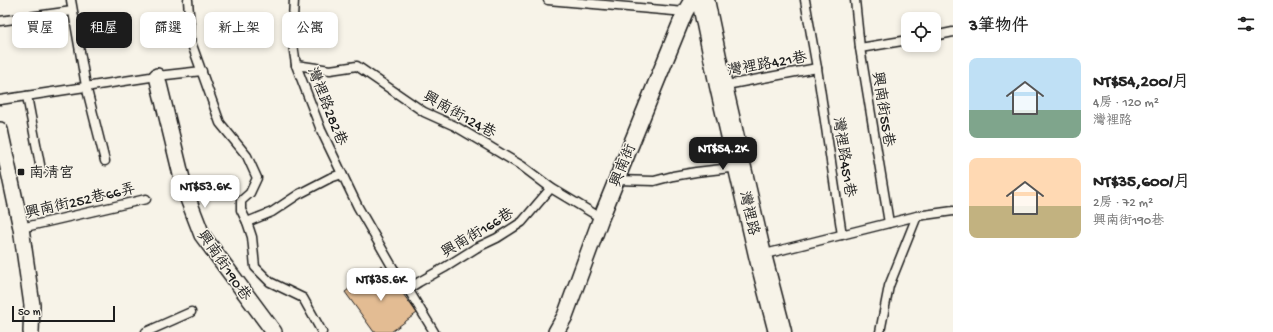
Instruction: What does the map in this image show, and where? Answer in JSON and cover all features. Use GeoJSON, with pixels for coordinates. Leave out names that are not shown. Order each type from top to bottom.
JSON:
{"type":"FeatureCollection","features":[{"type":"Feature","properties":{"kind":"street","name":"灣裡路"},"geometry":{"type":"LineString","coordinates":[[703,0],[760,255],[780,332]]}},
{"type":"Feature","properties":{"kind":"street","name":"興南街"},"geometry":{"type":"LineString","coordinates":[[556,332],[565,316],[616,180],[689,6]]}},
{"type":"Feature","properties":{"kind":"street","name":"興南街190巷"},"geometry":{"type":"LineString","coordinates":[[157,76],[185,191],[202,235],[274,332]]}},
{"type":"Feature","properties":{"kind":"street"},"geometry":{"type":"LineString","coordinates":[[0,130],[21,228],[32,305],[31,332]]}},
{"type":"Feature","properties":{"kind":"lane"},"geometry":{"type":"LineString","coordinates":[[71,0],[86,86],[105,161]]}},
{"type":"Feature","properties":{"kind":"lane"},"geometry":{"type":"LineString","coordinates":[[188,0],[191,42],[220,123],[247,156],[257,178],[250,193],[241,201],[241,210],[252,238],[256,267],[270,282],[303,298],[322,332]]}},
{"type":"Feature","properties":{"kind":"lane","name":"灣裡路282巷"},"geometry":{"type":"LineString","coordinates":[[294,0],[292,38],[296,65],[320,130],[342,174]]}},
{"type":"Feature","properties":{"kind":"lane"},"geometry":{"type":"LineString","coordinates":[[548,0],[689,6]]}},
{"type":"Feature","properties":{"kind":"lane","name":"灣裡路451巷"},"geometry":{"type":"LineString","coordinates":[[805,0],[817,68],[842,234]]}},
{"type":"Feature","properties":{"kind":"lane","name":"興南街55巷"},"geometry":{"type":"LineString","coordinates":[[855,0],[860,48],[889,223]]}},
{"type":"Feature","properties":{"kind":"lane"},"geometry":{"type":"LineString","coordinates":[[0,20],[72,11]]}},
{"type":"Feature","properties":{"kind":"lane"},"geometry":{"type":"LineString","coordinates":[[941,35],[953,32]]}},
{"type":"Feature","properties":{"kind":"lane"},"geometry":{"type":"LineString","coordinates":[[860,48],[901,41]]}},
{"type":"Feature","properties":{"kind":"lane","name":"興南街124巷"},"geometry":{"type":"LineString","coordinates":[[296,65],[330,70],[357,66],[424,112],[455,126],[522,166],[551,188],[601,218]]}},
{"type":"Feature","properties":{"kind":"lane","name":"灣裡路421巷"},"geometry":{"type":"LineString","coordinates":[[721,86],[817,68]]}},
{"type":"Feature","properties":{"kind":"lane"},"geometry":{"type":"LineString","coordinates":[[0,100],[86,86],[202,71]]}},
{"type":"Feature","properties":{"kind":"lane"},"geometry":{"type":"LineString","coordinates":[[27,96],[41,170]]}},
{"type":"Feature","properties":{"kind":"lane"},"geometry":{"type":"LineString","coordinates":[[616,180],[654,181],[673,176],[740,166]]}},
{"type":"Feature","properties":{"kind":"lane"},"geometry":{"type":"LineString","coordinates":[[247,222],[272,212],[299,194],[330,178],[342,174],[358,207],[393,268],[434,332]]}},
{"type":"Feature","properties":{"kind":"lane","name":"興南街166巷"},"geometry":{"type":"LineString","coordinates":[[408,290],[476,248],[497,238],[522,222],[551,188]]}},
{"type":"Feature","properties":{"kind":"lane","name":"興南街252巷66弄"},"geometry":{"type":"LineString","coordinates":[[21,228],[146,199]]}},
{"type":"Feature","properties":{"kind":"lane"},"geometry":{"type":"LineString","coordinates":[[760,255],[917,216],[953,211]]}},
{"type":"Feature","properties":{"kind":"lane"},"geometry":{"type":"LineString","coordinates":[[880,332],[889,286],[917,216]]}},
{"type":"Feature","properties":{"kind":"lane"},"geometry":{"type":"LineString","coordinates":[[146,332],[191,312]]}},
{"type":"Feature","properties":{"kind":"building"},"geometry":{"type":"Polygon","coordinates":[[[382,265],[417,313],[391,332],[374,332],[345,292],[382,265]]]}},
{"type":"Feature","properties":{"kind":"place","name":"南清宮"},"geometry":{"type":"Point","coordinates":[21,172]}}]}
